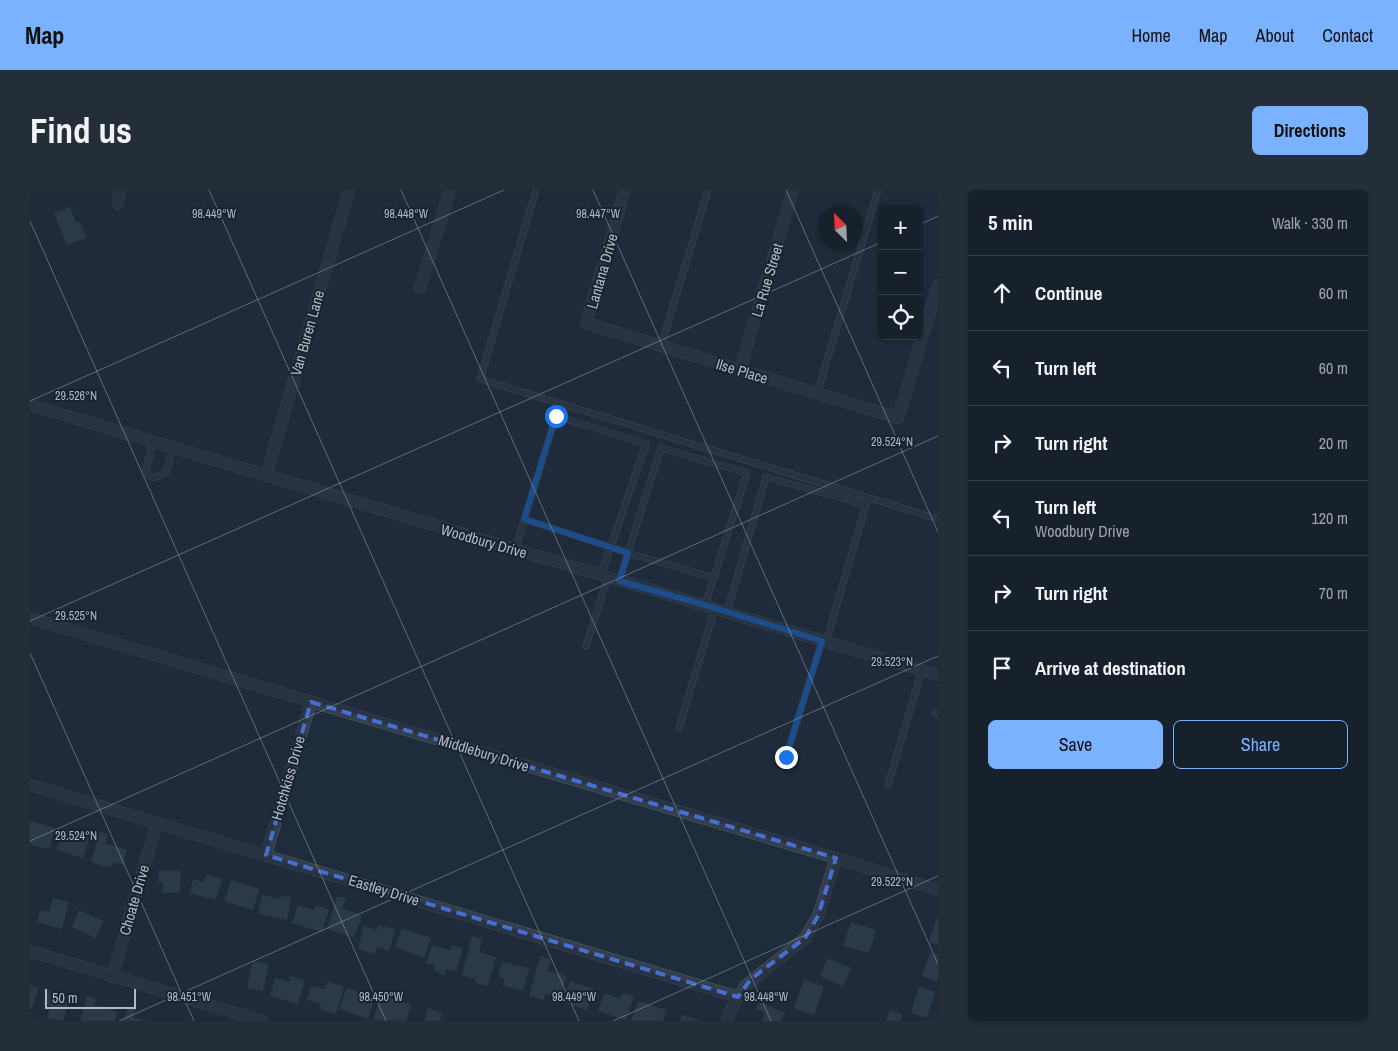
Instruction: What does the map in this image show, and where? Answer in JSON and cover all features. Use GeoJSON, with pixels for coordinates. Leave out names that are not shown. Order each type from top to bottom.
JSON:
{"type":"FeatureCollection","features":[{"type":"Feature","properties":{"kind":"street"},"geometry":{"type":"LineString","coordinates":[[118,204],[120,190]]}},
{"type":"Feature","properties":{"kind":"street","name":"Van Buren Lane"},"geometry":{"type":"LineString","coordinates":[[266,476],[349,190]]}},
{"type":"Feature","properties":{"kind":"street"},"geometry":{"type":"LineString","coordinates":[[420,288],[450,190]]}},
{"type":"Feature","properties":{"kind":"street","name":"Lantana Drive"},"geometry":{"type":"LineString","coordinates":[[586,323],[626,190]]}},
{"type":"Feature","properties":{"kind":"street","name":"La Rue Street"},"geometry":{"type":"LineString","coordinates":[[740,370],[794,190]]}},
{"type":"Feature","properties":{"kind":"street","name":"Ilse Place"},"geometry":{"type":"LineString","coordinates":[[586,323],[898,418],[938,284]]}},
{"type":"Feature","properties":{"kind":"street","name":"Woodbury Drive"},"geometry":{"type":"LineString","coordinates":[[30,405],[938,675]]}},
{"type":"Feature","properties":{"kind":"street","name":"Middlebury Drive"},"geometry":{"type":"LineString","coordinates":[[30,618],[938,890]]}},
{"type":"Feature","properties":{"kind":"street","name":"Hotchkiss Drive"},"geometry":{"type":"LineString","coordinates":[[266,855],[311,702]]}},
{"type":"Feature","properties":{"kind":"street","name":"Eastley Drive"},"geometry":{"type":"LineString","coordinates":[[30,785],[738,997]]}},
{"type":"Feature","properties":{"kind":"street","name":"Choate Drive"},"geometry":{"type":"LineString","coordinates":[[112,976],[157,822]]}},
{"type":"Feature","properties":{"kind":"street"},"geometry":{"type":"LineString","coordinates":[[727,1021],[731,1009],[751,979],[780,959],[805,938],[818,916],[836,858]]}},
{"type":"Feature","properties":{"kind":"street"},"geometry":{"type":"LineString","coordinates":[[30,951],[262,1021]]}},
{"type":"Feature","properties":{"kind":"lane"},"geometry":{"type":"LineString","coordinates":[[536,190],[480,380],[938,519]]}},
{"type":"Feature","properties":{"kind":"lane"},"geometry":{"type":"LineString","coordinates":[[661,346],[708,190]]}},
{"type":"Feature","properties":{"kind":"lane"},"geometry":{"type":"LineString","coordinates":[[818,394],[878,190]]}},
{"type":"Feature","properties":{"kind":"lane"},"geometry":{"type":"LineString","coordinates":[[515,550],[556,416],[646,444],[611,548],[609,578],[586,646]]}},
{"type":"Feature","properties":{"kind":"lane"},"geometry":{"type":"LineString","coordinates":[[153,442],[146,470],[147,474],[152,477],[158,478],[166,472],[173,448]]}},
{"type":"Feature","properties":{"kind":"lane"},"geometry":{"type":"LineString","coordinates":[[609,578],[628,553],[661,448],[748,473],[715,578],[716,608]]}},
{"type":"Feature","properties":{"kind":"lane"},"geometry":{"type":"LineString","coordinates":[[679,728],[716,608],[766,478],[866,505],[786,757]]}},
{"type":"Feature","properties":{"kind":"lane"},"geometry":{"type":"LineString","coordinates":[[524,519],[611,548],[715,578]]}},
{"type":"Feature","properties":{"kind":"lane"},"geometry":{"type":"LineString","coordinates":[[888,785],[922,670]]}},
{"type":"Feature","properties":{"kind":"highlighted area"},"geometry":{"type":"Polygon","coordinates":[[[311,702],[836,858],[818,916],[805,938],[751,979],[738,997],[266,855],[311,702]]]}},
{"type":"Feature","properties":{"kind":"building"},"geometry":{"type":"Polygon","coordinates":[[[70,207],[76,223],[80,221],[87,238],[67,245],[54,213],[70,207]]]}},
{"type":"Feature","properties":{"kind":"building"},"geometry":{"type":"Polygon","coordinates":[[[30,821],[55,828],[49,849],[30,844],[30,821]]]}},
{"type":"Feature","properties":{"kind":"building"},"geometry":{"type":"Polygon","coordinates":[[[63,829],[89,837],[83,858],[57,850],[63,829]]]}},
{"type":"Feature","properties":{"kind":"building"},"geometry":{"type":"Polygon","coordinates":[[[100,832],[108,834],[105,843],[127,850],[123,865],[113,862],[111,868],[91,862],[100,832]]]}},
{"type":"Feature","properties":{"kind":"building"},"geometry":{"type":"Polygon","coordinates":[[[159,870],[181,871],[180,893],[162,893],[163,882],[158,882],[159,870]]]}},
{"type":"Feature","properties":{"kind":"building"},"geometry":{"type":"Polygon","coordinates":[[[206,875],[222,879],[216,900],[190,893],[193,879],[204,882],[206,875]]]}},
{"type":"Feature","properties":{"kind":"building"},"geometry":{"type":"Polygon","coordinates":[[[231,880],[259,889],[253,910],[224,901],[231,880]]]}},
{"type":"Feature","properties":{"kind":"building"},"geometry":{"type":"Polygon","coordinates":[[[262,895],[281,899],[281,896],[291,897],[287,920],[258,914],[262,895]]]}},
{"type":"Feature","properties":{"kind":"building"},"geometry":{"type":"Polygon","coordinates":[[[337,896],[346,899],[342,909],[362,915],[354,938],[327,929],[337,896]]]}},
{"type":"Feature","properties":{"kind":"building"},"geometry":{"type":"Polygon","coordinates":[[[53,898],[69,902],[62,929],[37,922],[40,910],[49,912],[53,898]]]}},
{"type":"Feature","properties":{"kind":"building"},"geometry":{"type":"Polygon","coordinates":[[[298,905],[314,910],[315,905],[329,909],[322,932],[292,923],[298,905]]]}},
{"type":"Feature","properties":{"kind":"building"},"geometry":{"type":"Polygon","coordinates":[[[79,910],[103,921],[96,938],[72,927],[79,910]]]}},
{"type":"Feature","properties":{"kind":"building"},"geometry":{"type":"Polygon","coordinates":[[[938,914],[938,945],[929,942],[938,914]]]}},
{"type":"Feature","properties":{"kind":"building"},"geometry":{"type":"Polygon","coordinates":[[[851,922],[876,930],[869,953],[843,946],[851,922]]]}},
{"type":"Feature","properties":{"kind":"building"},"geometry":{"type":"Polygon","coordinates":[[[378,925],[395,929],[389,951],[377,947],[375,954],[358,949],[364,926],[377,930],[378,925]]]}},
{"type":"Feature","properties":{"kind":"building"},"geometry":{"type":"Polygon","coordinates":[[[402,928],[431,938],[424,958],[395,947],[402,928]]]}},
{"type":"Feature","properties":{"kind":"building"},"geometry":{"type":"Polygon","coordinates":[[[472,936],[482,939],[479,952],[496,957],[488,986],[475,983],[476,979],[462,975],[472,936]]]}},
{"type":"Feature","properties":{"kind":"building"},"geometry":{"type":"Polygon","coordinates":[[[432,945],[450,950],[451,945],[463,948],[456,971],[446,969],[445,975],[434,971],[435,965],[426,963],[432,945]]]}},
{"type":"Feature","properties":{"kind":"building"},"geometry":{"type":"Polygon","coordinates":[[[930,953],[938,955],[938,982],[922,976],[930,953]]]}},
{"type":"Feature","properties":{"kind":"building"},"geometry":{"type":"Polygon","coordinates":[[[540,956],[551,959],[548,971],[566,976],[560,998],[545,994],[544,1000],[529,996],[540,956]]]}},
{"type":"Feature","properties":{"kind":"building"},"geometry":{"type":"Polygon","coordinates":[[[828,958],[851,968],[843,986],[820,976],[828,958]]]}},
{"type":"Feature","properties":{"kind":"building"},"geometry":{"type":"Polygon","coordinates":[[[253,961],[269,964],[263,991],[247,988],[253,961]]]}},
{"type":"Feature","properties":{"kind":"building"},"geometry":{"type":"Polygon","coordinates":[[[502,962],[529,968],[523,991],[503,986],[505,978],[498,977],[502,962]]]}},
{"type":"Feature","properties":{"kind":"building"},"geometry":{"type":"Polygon","coordinates":[[[290,976],[305,980],[298,1004],[270,996],[275,978],[289,982],[290,976]]]}},
{"type":"Feature","properties":{"kind":"building"},"geometry":{"type":"Polygon","coordinates":[[[804,980],[824,987],[814,1015],[794,1008],[804,980]]]}},
{"type":"Feature","properties":{"kind":"building"},"geometry":{"type":"Polygon","coordinates":[[[570,981],[594,989],[587,1010],[563,1002],[570,981]]]}},
{"type":"Feature","properties":{"kind":"building"},"geometry":{"type":"Polygon","coordinates":[[[327,982],[344,986],[336,1014],[320,1010],[321,1004],[307,1000],[311,986],[325,989],[327,982]]]}},
{"type":"Feature","properties":{"kind":"building"},"geometry":{"type":"Polygon","coordinates":[[[30,985],[38,988],[32,1009],[30,1009],[30,985]]]}},
{"type":"Feature","properties":{"kind":"building"},"geometry":{"type":"Polygon","coordinates":[[[919,986],[935,992],[927,1018],[911,1013],[919,986]]]}},
{"type":"Feature","properties":{"kind":"building"},"geometry":{"type":"Polygon","coordinates":[[[347,988],[375,998],[368,1019],[339,1009],[347,988]]]}},
{"type":"Feature","properties":{"kind":"building"},"geometry":{"type":"Polygon","coordinates":[[[47,990],[70,997],[63,1021],[47,1018],[50,1006],[43,1004],[47,990]]]}},
{"type":"Feature","properties":{"kind":"building"},"geometry":{"type":"Polygon","coordinates":[[[604,993],[620,998],[622,993],[634,996],[626,1020],[598,1011],[604,993]]]}},
{"type":"Feature","properties":{"kind":"building"},"geometry":{"type":"Polygon","coordinates":[[[381,995],[411,1005],[406,1021],[373,1020],[381,995]]]}},
{"type":"Feature","properties":{"kind":"building"},"geometry":{"type":"Polygon","coordinates":[[[87,996],[96,998],[94,1005],[117,1012],[115,1021],[80,1021],[87,996]]]}},
{"type":"Feature","properties":{"kind":"building"},"geometry":{"type":"Polygon","coordinates":[[[638,1001],[666,1010],[663,1021],[631,1021],[638,1001]]]}},
{"type":"Feature","properties":{"kind":"building"},"geometry":{"type":"Polygon","coordinates":[[[760,1002],[785,1013],[781,1021],[762,1021],[765,1013],[756,1009],[760,1002]]]}},
{"type":"Feature","properties":{"kind":"building"},"geometry":{"type":"Polygon","coordinates":[[[128,1007],[136,1009],[133,1017],[146,1021],[124,1021],[128,1007]]]}},
{"type":"Feature","properties":{"kind":"building"},"geometry":{"type":"Polygon","coordinates":[[[428,1008],[442,1013],[440,1021],[424,1021],[428,1008]]]}},
{"type":"Feature","properties":{"kind":"building"},"geometry":{"type":"Polygon","coordinates":[[[890,1010],[902,1014],[900,1021],[886,1021],[890,1010]]]}},
{"type":"Feature","properties":{"kind":"building"},"geometry":{"type":"Polygon","coordinates":[[[682,1015],[701,1021],[680,1021],[682,1015]]]}},
{"type":"Feature","properties":{"kind":"route"},"geometry":{"type":"LineString","coordinates":[[556,416],[524,519],[628,553],[619,581],[822,641],[786,757]]}}]}
